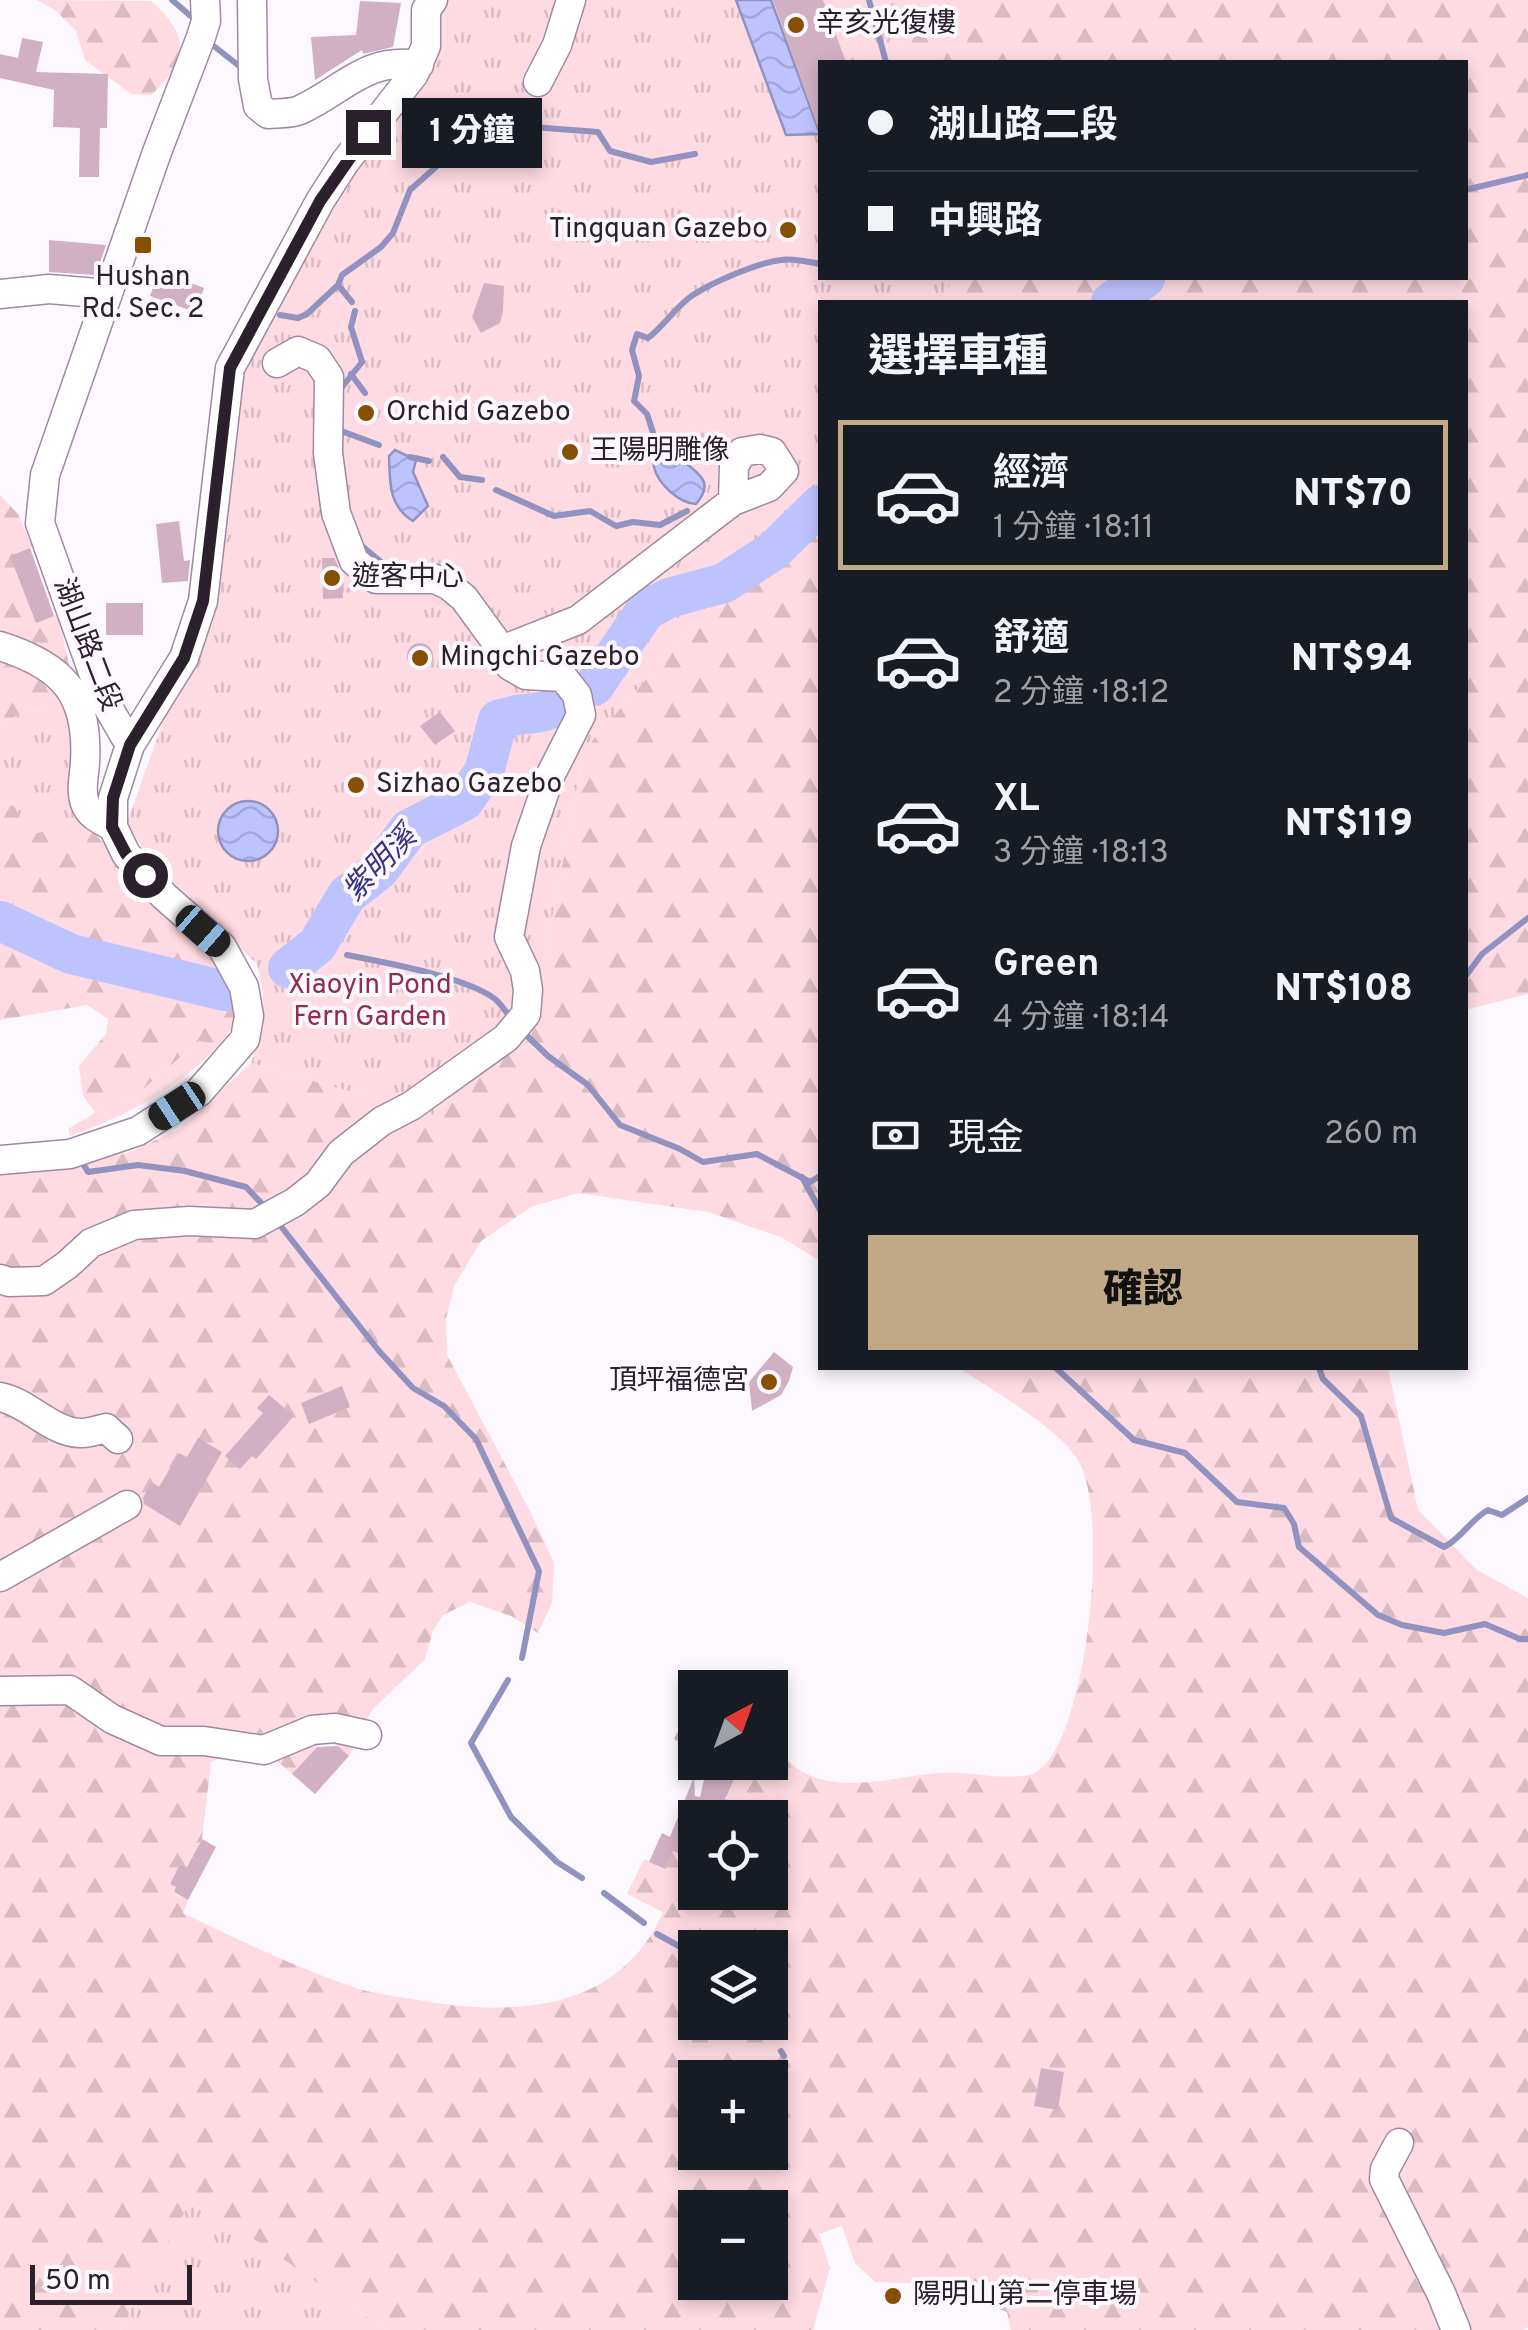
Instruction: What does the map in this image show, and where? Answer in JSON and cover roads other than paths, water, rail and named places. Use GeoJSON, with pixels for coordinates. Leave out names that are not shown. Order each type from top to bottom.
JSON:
{"type":"FeatureCollection","features":[{"type":"Feature","properties":{"kind":"street","name":"湖山路二段"},"geometry":{"type":"LineString","coordinates":[[112,827],[113,798],[130,745],[101,695],[40,523],[44,475],[201,37],[206,20],[205,0]]}},
{"type":"Feature","properties":{"kind":"street"},"geometry":{"type":"LineString","coordinates":[[252,0],[253,79],[258,106],[268,114],[297,112],[364,70],[397,62],[419,65]]}},
{"type":"Feature","properties":{"kind":"street"},"geometry":{"type":"LineString","coordinates":[[130,745],[184,658],[203,601],[230,368],[320,201],[419,65],[426,46],[426,10],[434,0]]}},
{"type":"Feature","properties":{"kind":"street"},"geometry":{"type":"LineString","coordinates":[[538,82],[557,45],[570,0]]}},
{"type":"Feature","properties":{"kind":"street"},"geometry":{"type":"LineString","coordinates":[[0,294],[49,289],[108,294]]}},
{"type":"Feature","properties":{"kind":"street"},"geometry":{"type":"LineString","coordinates":[[0,1279],[44,1280],[67,1266],[91,1243],[134,1225],[255,1224],[284,1210],[318,1184],[341,1153],[382,1120],[411,1106],[506,1038],[526,1014],[525,971],[509,937],[526,846],[538,806],[580,715],[576,695],[563,677],[526,675],[510,666],[464,598],[448,585],[435,579],[376,579],[354,561],[336,513],[328,453],[330,377],[318,359],[298,351],[277,363]]}},
{"type":"Feature","properties":{"kind":"street"},"geometry":{"type":"LineString","coordinates":[[502,650],[578,620],[733,501]]}},
{"type":"Feature","properties":{"kind":"street"},"geometry":{"type":"LineString","coordinates":[[0,646],[34,656],[66,680],[87,730],[83,796],[89,812],[112,827],[126,854],[164,896],[222,947],[248,1002],[245,1039],[199,1092],[138,1131],[70,1154],[0,1160]]}},
{"type":"Feature","properties":{"kind":"street"},"geometry":{"type":"LineString","coordinates":[[0,1397],[21,1402],[78,1434],[106,1428],[118,1439]]}},
{"type":"Feature","properties":{"kind":"street"},"geometry":{"type":"LineString","coordinates":[[0,1577],[127,1505]]}},
{"type":"Feature","properties":{"kind":"street"},"geometry":{"type":"LineString","coordinates":[[0,1690],[70,1690],[112,1719],[161,1741],[204,1741],[264,1750],[312,1730],[335,1728],[367,1735]]}},
{"type":"Feature","properties":{"kind":"street"},"geometry":{"type":"LineString","coordinates":[[1400,2143],[1385,2169],[1384,2179],[1442,2293],[1456,2330]]}},
{"type":"Feature","properties":{"kind":"water"},"geometry":{"type":"Polygon","coordinates":[[[736,0],[771,0],[818,129],[818,134],[786,135],[736,0]]]}},
{"type":"Feature","properties":{"kind":"water"},"geometry":{"type":"Polygon","coordinates":[[[659,437],[702,479],[704,490],[696,504],[676,496],[656,473],[654,441],[659,437]]]}},
{"type":"Feature","properties":{"kind":"water"},"geometry":{"type":"Polygon","coordinates":[[[395,450],[416,460],[413,472],[428,506],[413,521],[399,508],[392,492],[389,456],[395,450]]]}},
{"type":"Feature","properties":{"kind":"water"},"geometry":{"type":"Polygon","coordinates":[[[248,801],[269,810],[278,831],[269,852],[248,861],[227,852],[218,831],[227,810],[248,801]]]}},
{"type":"Feature","properties":{"kind":"waterway"},"geometry":{"type":"LineString","coordinates":[[172,0],[193,18]]}},
{"type":"Feature","properties":{"kind":"waterway"},"geometry":{"type":"LineString","coordinates":[[869,0],[885,60]]}},
{"type":"Feature","properties":{"kind":"waterway"},"geometry":{"type":"LineString","coordinates":[[215,47],[243,69]]}},
{"type":"Feature","properties":{"kind":"waterway"},"geometry":{"type":"LineString","coordinates":[[280,315],[298,318],[307,314],[338,285],[342,275],[381,247],[393,233],[410,190],[446,158],[470,147],[495,152],[517,150],[532,127],[598,132],[610,151],[651,162],[695,154]]}},
{"type":"Feature","properties":{"kind":"waterway","name":"紫明溪"},"geometry":{"type":"LineString","coordinates":[[1468,189],[1528,175]]}},
{"type":"Feature","properties":{"kind":"waterway"},"geometry":{"type":"LineString","coordinates":[[657,445],[647,414],[634,401],[639,376],[632,350],[637,334],[648,338],[693,295],[748,269],[786,260],[818,264]]}},
{"type":"Feature","properties":{"kind":"waterway","name":"紫明溪"},"geometry":{"type":"LineString","coordinates":[[1114,300],[1142,280]]}},
{"type":"Feature","properties":{"kind":"waterway"},"geometry":{"type":"LineString","coordinates":[[338,285],[352,302]]}},
{"type":"Feature","properties":{"kind":"waterway"},"geometry":{"type":"LineString","coordinates":[[339,391],[362,362],[351,327],[355,311]]}},
{"type":"Feature","properties":{"kind":"waterway"},"geometry":{"type":"LineString","coordinates":[[351,374],[365,393]]}},
{"type":"Feature","properties":{"kind":"waterway"},"geometry":{"type":"LineString","coordinates":[[338,433],[379,445]]}},
{"type":"Feature","properties":{"kind":"waterway"},"geometry":{"type":"LineString","coordinates":[[410,457],[429,461]]}},
{"type":"Feature","properties":{"kind":"waterway"},"geometry":{"type":"LineString","coordinates":[[443,457],[460,477],[482,480]]}},
{"type":"Feature","properties":{"kind":"waterway"},"geometry":{"type":"LineString","coordinates":[[496,490],[554,516],[590,511],[616,526],[633,522],[660,525],[687,511]]}},
{"type":"Feature","properties":{"kind":"waterway","name":"紫明溪"},"geometry":{"type":"LineString","coordinates":[[594,686],[646,610],[669,598],[724,583],[773,551],[818,507]]}},
{"type":"Feature","properties":{"kind":"waterway"},"geometry":{"type":"LineString","coordinates":[[362,546],[386,566]]}},
{"type":"Feature","properties":{"kind":"waterway","name":"紫明溪"},"geometry":{"type":"LineString","coordinates":[[288,968],[317,945],[347,895],[379,870],[409,829],[464,801],[484,772],[498,720],[560,705]]}},
{"type":"Feature","properties":{"kind":"waterway"},"geometry":{"type":"LineString","coordinates":[[1468,973],[1482,954],[1528,918]]}},
{"type":"Feature","properties":{"kind":"waterway","name":"紫明溪"},"geometry":{"type":"LineString","coordinates":[[0,921],[71,954],[225,991]]}},
{"type":"Feature","properties":{"kind":"waterway","name":"紫明溪"},"geometry":{"type":"LineString","coordinates":[[317,945],[323,947]]}},
{"type":"Feature","properties":{"kind":"waterway"},"geometry":{"type":"LineString","coordinates":[[347,955],[465,984],[495,999],[511,1018]]}},
{"type":"Feature","properties":{"kind":"waterway"},"geometry":{"type":"LineString","coordinates":[[522,1031],[588,1085],[620,1125],[703,1162],[757,1154],[810,1182],[818,1177]]}},
{"type":"Feature","properties":{"kind":"waterway"},"geometry":{"type":"LineString","coordinates":[[82,1162],[88,1172],[138,1165],[185,1171],[246,1187],[265,1207]]}},
{"type":"Feature","properties":{"kind":"waterway"},"geometry":{"type":"LineString","coordinates":[[802,1177],[818,1206]]}},
{"type":"Feature","properties":{"kind":"waterway"},"geometry":{"type":"LineString","coordinates":[[276,1220],[379,1351],[413,1388],[444,1406],[476,1439],[539,1571],[522,1658]]}},
{"type":"Feature","properties":{"kind":"waterway"},"geometry":{"type":"LineString","coordinates":[[1058,1370],[1134,1440],[1185,1453],[1237,1502],[1284,1508],[1294,1524],[1299,1547],[1378,1615],[1402,1625],[1444,1633],[1485,1624],[1528,1639]]}},
{"type":"Feature","properties":{"kind":"waterway"},"geometry":{"type":"LineString","coordinates":[[1320,1370],[1323,1379],[1361,1416],[1391,1518],[1444,1547],[1488,1510],[1502,1515],[1528,1498]]}},
{"type":"Feature","properties":{"kind":"waterway"},"geometry":{"type":"LineString","coordinates":[[508,1680],[471,1743],[511,1817],[557,1862],[582,1878]]}},
{"type":"Feature","properties":{"kind":"waterway"},"geometry":{"type":"LineString","coordinates":[[604,1893],[644,1923]]}},
{"type":"Feature","properties":{"kind":"waterway"},"geometry":{"type":"LineString","coordinates":[[657,1934],[678,1946]]}},
{"type":"Feature","properties":{"kind":"waterway"},"geometry":{"type":"LineString","coordinates":[[781,2051],[784,2056]]}},
{"type":"Feature","properties":{"kind":"place","name":"辛亥光復樓"},"geometry":{"type":"Point","coordinates":[796,25]}},
{"type":"Feature","properties":{"kind":"place","name":"Tingquan Gazebo"},"geometry":{"type":"Point","coordinates":[788,230]}},
{"type":"Feature","properties":{"kind":"place","name":"Hushan Rd. Sec. 2"},"geometry":{"type":"Point","coordinates":[143,245]}},
{"type":"Feature","properties":{"kind":"place","name":"Orchid Gazebo"},"geometry":{"type":"Point","coordinates":[366,413]}},
{"type":"Feature","properties":{"kind":"place","name":"王陽明雕像"},"geometry":{"type":"Point","coordinates":[570,452]}},
{"type":"Feature","properties":{"kind":"place","name":"遊客中心"},"geometry":{"type":"Point","coordinates":[332,578]}},
{"type":"Feature","properties":{"kind":"place","name":"Mingchi Gazebo"},"geometry":{"type":"Point","coordinates":[420,658]}},
{"type":"Feature","properties":{"kind":"place","name":"Sizhao Gazebo"},"geometry":{"type":"Point","coordinates":[356,785]}},
{"type":"Feature","properties":{"kind":"place","name":"頂坪福德宮"},"geometry":{"type":"Point","coordinates":[769,1382]}},
{"type":"Feature","properties":{"kind":"place","name":"陽明山第二停車場"},"geometry":{"type":"Point","coordinates":[893,2296]}},
{"type":"Feature","properties":{"kind":"park label","name":"Xiaoyin Pond Fern Garden"},"geometry":{"type":"Point","coordinates":[370,1002]}}]}
